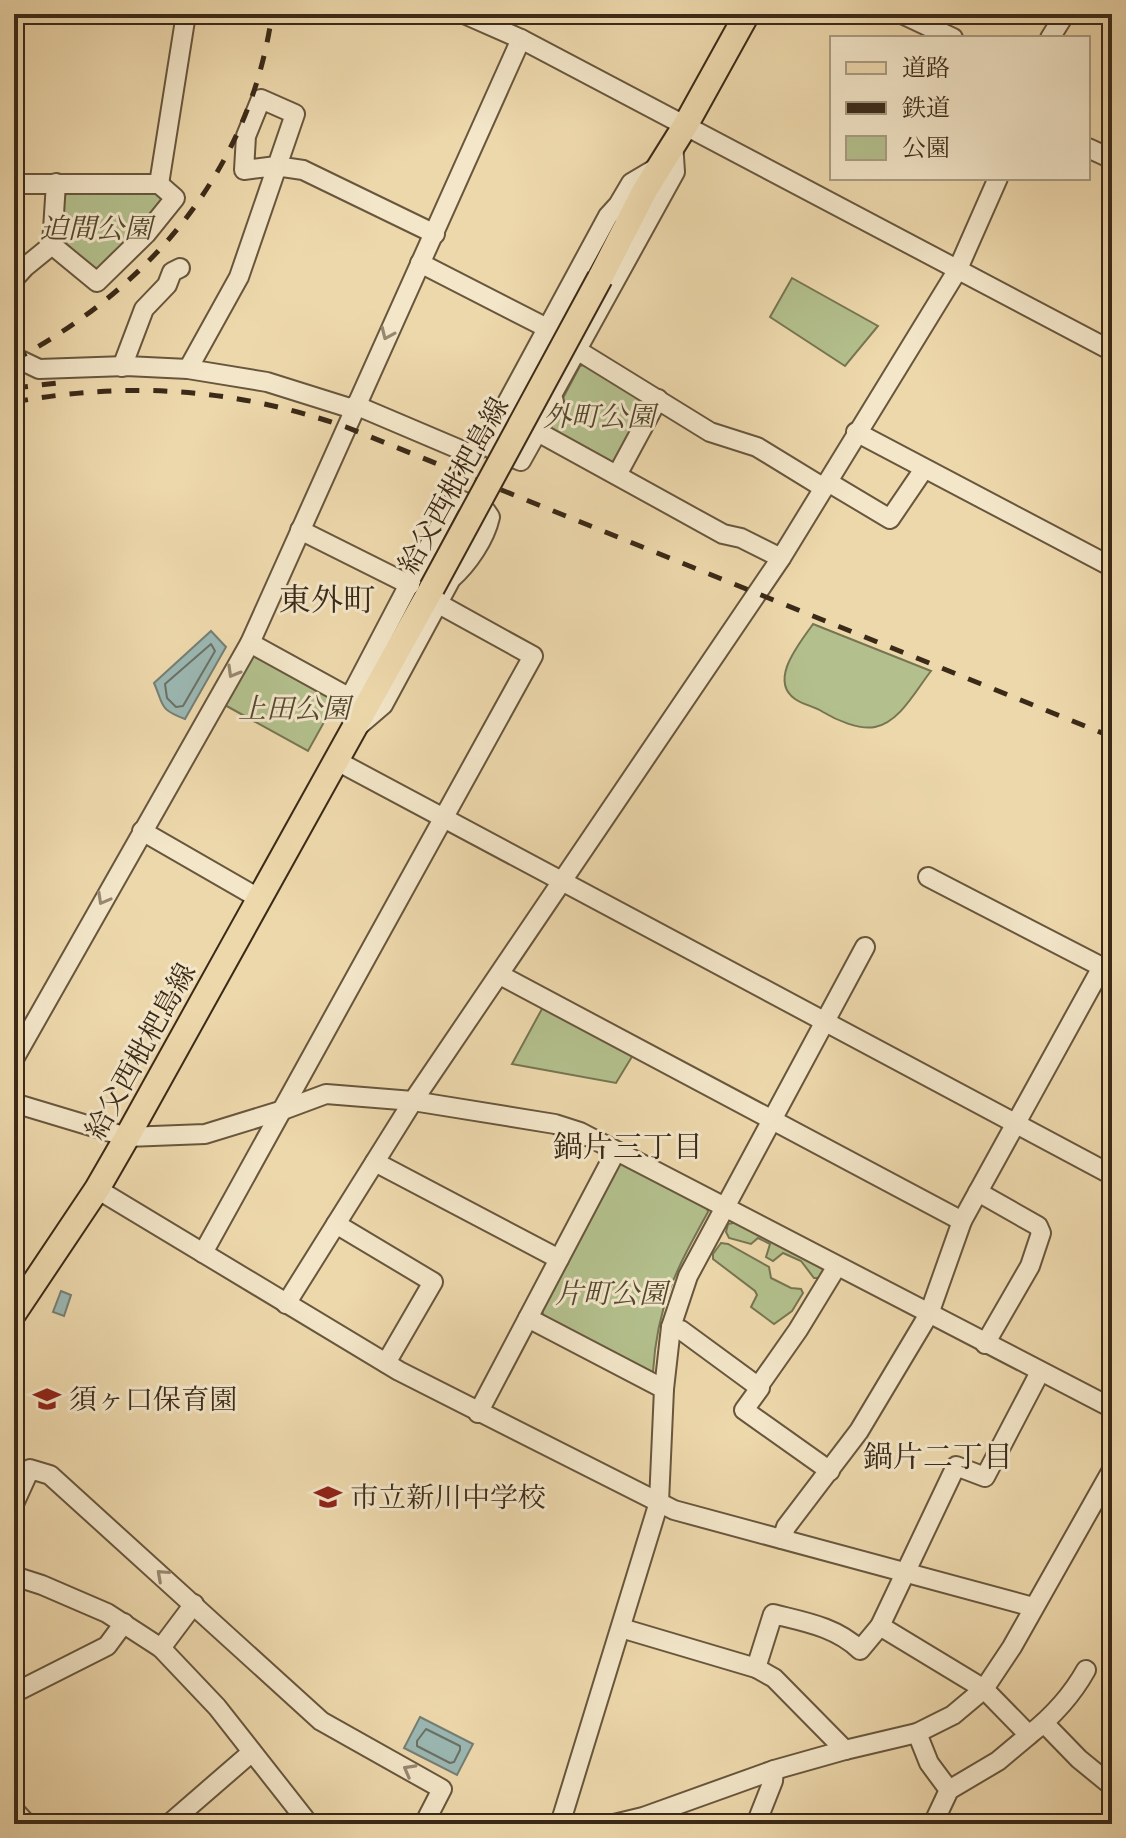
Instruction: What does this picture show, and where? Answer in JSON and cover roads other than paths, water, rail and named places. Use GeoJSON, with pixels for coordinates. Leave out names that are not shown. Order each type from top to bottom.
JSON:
{"type":"FeatureCollection","features":[{"type":"Feature","properties":{"kind":"main road","name":"給父西枇杷島線"},"geometry":{"type":"LineString","coordinates":[[14,1313],[97,1189],[127,1137],[355,729],[658,167],[747,14]]}},
{"type":"Feature","properties":{"kind":"street"},"geometry":{"type":"LineString","coordinates":[[159,184],[186,14]]}},
{"type":"Feature","properties":{"kind":"street"},"geometry":{"type":"LineString","coordinates":[[464,14],[521,39],[679,134],[1112,351]]}},
{"type":"Feature","properties":{"kind":"street"},"geometry":{"type":"LineString","coordinates":[[902,14],[949,36]]}},
{"type":"Feature","properties":{"kind":"street"},"geometry":{"type":"LineString","coordinates":[[1051,36],[1065,14]]}},
{"type":"Feature","properties":{"kind":"street"},"geometry":{"type":"LineString","coordinates":[[14,1059],[250,643],[521,39]]}},
{"type":"Feature","properties":{"kind":"street"},"geometry":{"type":"LineString","coordinates":[[483,447],[521,461],[554,402],[552,395],[675,172],[679,134]]}},
{"type":"Feature","properties":{"kind":"street"},"geometry":{"type":"LineString","coordinates":[[1090,149],[1112,159]]}},
{"type":"Feature","properties":{"kind":"street"},"geometry":{"type":"LineString","coordinates":[[188,369],[239,277],[276,166],[303,170],[435,234]]}},
{"type":"Feature","properties":{"kind":"street"},"geometry":{"type":"LineString","coordinates":[[14,357],[39,369],[188,369],[267,382],[354,407],[468,453],[483,447],[608,216],[631,183],[658,167]]}},
{"type":"Feature","properties":{"kind":"street"},"geometry":{"type":"LineString","coordinates":[[286,1304],[413,1101],[781,558],[957,271],[997,180]]}},
{"type":"Feature","properties":{"kind":"street"},"geometry":{"type":"LineString","coordinates":[[14,279],[52,245],[56,183]]}},
{"type":"Feature","properties":{"kind":"street"},"geometry":{"type":"LineString","coordinates":[[14,184],[159,184],[175,198],[146,234],[97,282],[52,245]]}},
{"type":"Feature","properties":{"kind":"street"},"geometry":{"type":"LineString","coordinates":[[420,263],[547,328],[577,350],[710,432],[757,447],[890,519],[924,469]]}},
{"type":"Feature","properties":{"kind":"street"},"geometry":{"type":"LineString","coordinates":[[122,367],[144,309],[167,285],[172,272],[180,268]]}},
{"type":"Feature","properties":{"kind":"street"},"geometry":{"type":"LineString","coordinates":[[617,475],[658,399]]}},
{"type":"Feature","properties":{"kind":"street"},"geometry":{"type":"LineString","coordinates":[[538,432],[723,534],[741,538],[781,558]]}},
{"type":"Feature","properties":{"kind":"street"},"geometry":{"type":"LineString","coordinates":[[856,432],[1112,567]]}},
{"type":"Feature","properties":{"kind":"street"},"geometry":{"type":"LineString","coordinates":[[355,729],[350,698],[427,592],[451,504],[458,499],[465,500],[486,511],[490,517],[488,526],[463,568],[451,579],[427,592]]}},
{"type":"Feature","properties":{"kind":"street"},"geometry":{"type":"LineString","coordinates":[[203,1253],[533,656],[427,592],[300,530]]}},
{"type":"Feature","properties":{"kind":"street"},"geometry":{"type":"LineString","coordinates":[[250,643],[350,698]]}},
{"type":"Feature","properties":{"kind":"street"},"geometry":{"type":"LineString","coordinates":[[337,761],[1112,1175]]}},
{"type":"Feature","properties":{"kind":"street"},"geometry":{"type":"LineString","coordinates":[[142,831],[260,899]]}},
{"type":"Feature","properties":{"kind":"street"},"geometry":{"type":"LineString","coordinates":[[782,1539],[786,1527],[859,1431],[929,1314],[962,1221],[1102,967],[928,877]]}},
{"type":"Feature","properties":{"kind":"street"},"geometry":{"type":"LineString","coordinates":[[560,1824],[659,1502],[664,1389],[671,1327],[688,1276],[865,947]]}},
{"type":"Feature","properties":{"kind":"street"},"geometry":{"type":"LineString","coordinates":[[500,975],[962,1221]]}},
{"type":"Feature","properties":{"kind":"street"},"geometry":{"type":"LineString","coordinates":[[14,1103],[127,1137],[205,1134],[326,1094],[413,1101],[555,1124],[580,1132],[1112,1408]]}},
{"type":"Feature","properties":{"kind":"street"},"geometry":{"type":"LineString","coordinates":[[478,1413],[616,1151]]}},
{"type":"Feature","properties":{"kind":"street"},"geometry":{"type":"LineString","coordinates":[[375,1162],[559,1259]]}},
{"type":"Feature","properties":{"kind":"street"},"geometry":{"type":"LineString","coordinates":[[97,1189],[386,1363],[478,1413],[674,1510],[1033,1607]]}},
{"type":"Feature","properties":{"kind":"street"},"geometry":{"type":"LineString","coordinates":[[978,1192],[1038,1226],[1041,1233],[1030,1266],[985,1344]]}},
{"type":"Feature","properties":{"kind":"street"},"geometry":{"type":"LineString","coordinates":[[336,1224],[433,1282],[386,1363]]}},
{"type":"Feature","properties":{"kind":"street"},"geometry":{"type":"LineString","coordinates":[[830,1471],[744,1410],[837,1266]]}},
{"type":"Feature","properties":{"kind":"street"},"geometry":{"type":"LineString","coordinates":[[528,1318],[664,1389]]}},
{"type":"Feature","properties":{"kind":"street"},"geometry":{"type":"LineString","coordinates":[[671,1327],[681,1330],[758,1387]]}},
{"type":"Feature","properties":{"kind":"street"},"geometry":{"type":"LineString","coordinates":[[756,1668],[773,1614],[832,1629],[860,1650],[880,1626],[956,1466],[985,1477],[1040,1372]]}},
{"type":"Feature","properties":{"kind":"street"},"geometry":{"type":"LineString","coordinates":[[14,1504],[30,1469],[50,1475],[321,1721],[442,1789],[424,1824]]}},
{"type":"Feature","properties":{"kind":"street"},"geometry":{"type":"LineString","coordinates":[[614,1824],[643,1817],[774,1770],[917,1733],[953,1715],[984,1689],[1012,1647],[1112,1470]]}},
{"type":"Feature","properties":{"kind":"street"},"geometry":{"type":"LineString","coordinates":[[14,1576],[42,1585],[124,1623],[161,1648],[217,1707],[308,1824]]}},
{"type":"Feature","properties":{"kind":"street"},"geometry":{"type":"LineString","coordinates":[[161,1648],[194,1604]]}},
{"type":"Feature","properties":{"kind":"street"},"geometry":{"type":"LineString","coordinates":[[14,1693],[107,1646],[124,1623]]}},
{"type":"Feature","properties":{"kind":"street"},"geometry":{"type":"LineString","coordinates":[[880,1626],[984,1689],[1112,1786]]}},
{"type":"Feature","properties":{"kind":"street"},"geometry":{"type":"LineString","coordinates":[[621,1628],[756,1668],[774,1678],[845,1750]]}},
{"type":"Feature","properties":{"kind":"street"},"geometry":{"type":"LineString","coordinates":[[933,1824],[949,1790],[998,1761],[1037,1729],[1076,1687],[1086,1670]]}},
{"type":"Feature","properties":{"kind":"street"},"geometry":{"type":"LineString","coordinates":[[917,1733],[929,1763],[949,1790]]}},
{"type":"Feature","properties":{"kind":"street"},"geometry":{"type":"LineString","coordinates":[[169,1824],[252,1752]]}},
{"type":"Feature","properties":{"kind":"street"},"geometry":{"type":"LineString","coordinates":[[756,1824],[773,1781],[774,1770]]}},
{"type":"Feature","properties":{"kind":"water"},"geometry":{"type":"Polygon","coordinates":[[[211,631],[226,647],[185,719],[166,709],[154,683],[211,631]]]}},
{"type":"Feature","properties":{"kind":"water"},"geometry":{"type":"Polygon","coordinates":[[[61,1291],[71,1295],[64,1316],[53,1312],[61,1291]]]}},
{"type":"Feature","properties":{"kind":"water"},"geometry":{"type":"Polygon","coordinates":[[[420,1717],[473,1744],[457,1775],[404,1748],[420,1717]]]}},
{"type":"Feature","properties":{"kind":"railway"},"geometry":{"type":"LineString","coordinates":[[14,360],[63,331],[109,298],[150,260],[186,218],[217,173],[242,124],[260,71],[272,14]]}},
{"type":"Feature","properties":{"kind":"railway"},"geometry":{"type":"LineString","coordinates":[[14,388],[66,382]]}},
{"type":"Feature","properties":{"kind":"railway"},"geometry":{"type":"LineString","coordinates":[[14,402],[57,395],[140,390],[222,396],[304,414],[346,427],[1112,737]]}},
{"type":"Feature","properties":{"kind":"place","name":"須ヶ口保育園"},"geometry":{"type":"Point","coordinates":[47,1399]}},
{"type":"Feature","properties":{"kind":"place","name":"市立新川中学校"},"geometry":{"type":"Point","coordinates":[328,1497]}},
{"type":"Feature","properties":{"kind":"district","name":"東外町"},"geometry":{"type":"Point","coordinates":[327,600]}},
{"type":"Feature","properties":{"kind":"district","name":"鍋片三丁目"},"geometry":{"type":"Point","coordinates":[628,1147]}},
{"type":"Feature","properties":{"kind":"district","name":"鍋片二丁目"},"geometry":{"type":"Point","coordinates":[938,1457]}},
{"type":"Feature","properties":{"kind":"park label","name":"迫間公園"},"geometry":{"type":"Point","coordinates":[96,228]}},
{"type":"Feature","properties":{"kind":"park label","name":"外町公園"},"geometry":{"type":"Point","coordinates":[599,416]}},
{"type":"Feature","properties":{"kind":"park label","name":"上田公園"},"geometry":{"type":"Point","coordinates":[294,708]}},
{"type":"Feature","properties":{"kind":"park label","name":"片町公園"},"geometry":{"type":"Point","coordinates":[611,1293]}}]}
